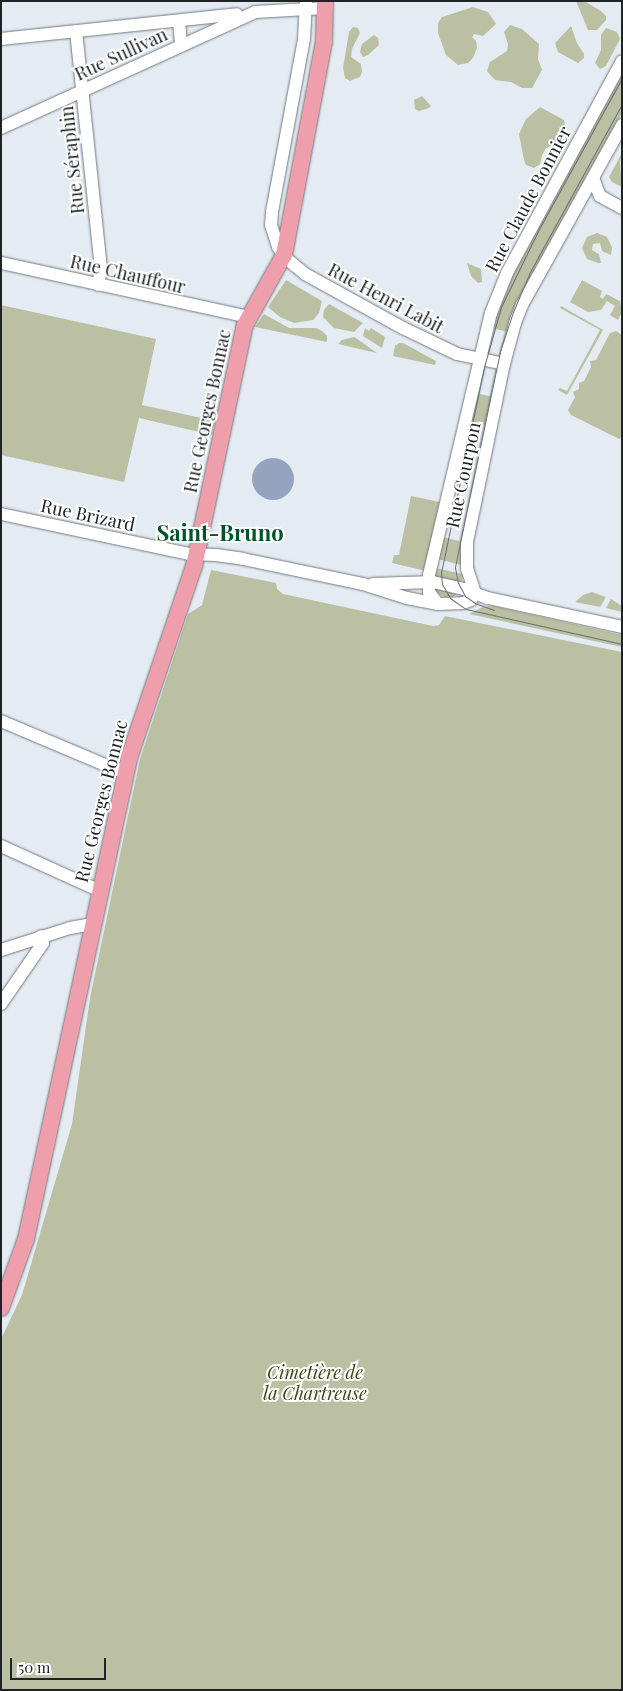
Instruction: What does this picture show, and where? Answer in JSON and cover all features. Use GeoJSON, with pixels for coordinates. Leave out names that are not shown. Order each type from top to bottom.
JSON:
{"type":"FeatureCollection","features":[{"type":"Feature","properties":{"kind":"main road","name":"Rue Georges Bonnac"},"geometry":{"type":"LineString","coordinates":[[1,1308],[26,1239],[72,1034],[92,924],[126,771],[196,555],[248,317],[284,255],[324,42],[325,5]]}},
{"type":"Feature","properties":{"kind":"street","name":"Rue Sullivan"},"geometry":{"type":"LineString","coordinates":[[1,128],[278,1]]}},
{"type":"Feature","properties":{"kind":"street","name":"Rue Sullivan"},"geometry":{"type":"LineString","coordinates":[[255,12],[306,5],[325,5]]}},
{"type":"Feature","properties":{"kind":"street"},"geometry":{"type":"LineString","coordinates":[[284,255],[273,236],[272,218],[304,39],[306,5]]}},
{"type":"Feature","properties":{"kind":"street"},"geometry":{"type":"LineString","coordinates":[[1,39],[255,12]]}},
{"type":"Feature","properties":{"kind":"street"},"geometry":{"type":"LineString","coordinates":[[179,21],[181,45]]}},
{"type":"Feature","properties":{"kind":"street","name":"Rue Séraphin"},"geometry":{"type":"LineString","coordinates":[[76,31],[101,268],[98,285]]}},
{"type":"Feature","properties":{"kind":"street","name":"Rue Claude Bonnier"},"geometry":{"type":"LineString","coordinates":[[479,359],[494,304],[507,273],[622,61]]}},
{"type":"Feature","properties":{"kind":"street"},"geometry":{"type":"LineString","coordinates":[[504,364],[522,305],[622,125]]}},
{"type":"Feature","properties":{"kind":"street"},"geometry":{"type":"LineString","coordinates":[[593,178],[600,196],[622,208]]}},
{"type":"Feature","properties":{"kind":"street"},"geometry":{"type":"LineString","coordinates":[[580,201],[600,196]]}},
{"type":"Feature","properties":{"kind":"street","name":"Rue Henri Labit"},"geometry":{"type":"LineString","coordinates":[[284,255],[305,274],[373,312],[457,354],[504,364]]}},
{"type":"Feature","properties":{"kind":"street","name":"Rue Chauffour"},"geometry":{"type":"LineString","coordinates":[[1,263],[248,317]]}},
{"type":"Feature","properties":{"kind":"street","name":"Rue Courpon"},"geometry":{"type":"LineString","coordinates":[[428,582],[479,359]]}},
{"type":"Feature","properties":{"kind":"street","name":"Rue Courpon"},"geometry":{"type":"LineString","coordinates":[[476,593],[467,569],[466,542],[504,364]]}},
{"type":"Feature","properties":{"kind":"street","name":"Rue Brizard"},"geometry":{"type":"LineString","coordinates":[[1,514],[196,555],[244,559],[363,584]]}},
{"type":"Feature","properties":{"kind":"street"},"geometry":{"type":"LineString","coordinates":[[428,582],[429,592],[438,604]]}},
{"type":"Feature","properties":{"kind":"street"},"geometry":{"type":"LineString","coordinates":[[363,584],[428,582],[476,593],[488,598],[622,627]]}},
{"type":"Feature","properties":{"kind":"street"},"geometry":{"type":"LineString","coordinates":[[363,584],[407,598],[438,604],[463,603],[471,600],[476,593]]}},
{"type":"Feature","properties":{"kind":"street"},"geometry":{"type":"LineString","coordinates":[[1,721],[117,770],[126,771]]}},
{"type":"Feature","properties":{"kind":"street"},"geometry":{"type":"LineString","coordinates":[[1,846],[100,891]]}},
{"type":"Feature","properties":{"kind":"street"},"geometry":{"type":"LineString","coordinates":[[1,950],[83,924],[92,924]]}},
{"type":"Feature","properties":{"kind":"street"},"geometry":{"type":"LineString","coordinates":[[1,1004],[43,943],[41,936]]}},
{"type":"Feature","properties":{"kind":"green space"},"geometry":{"type":"Polygon","coordinates":[[[576,1],[584,1],[606,16],[606,20],[597,30],[588,30],[576,1]]]}},
{"type":"Feature","properties":{"kind":"green space"},"geometry":{"type":"Polygon","coordinates":[[[473,7],[488,12],[496,24],[483,36],[474,34],[472,37],[476,41],[477,48],[473,58],[468,63],[458,65],[446,55],[438,33],[438,23],[442,17],[473,7]]]}},
{"type":"Feature","properties":{"kind":"green space"},"geometry":{"type":"Polygon","coordinates":[[[510,25],[522,29],[539,44],[538,59],[542,70],[532,88],[522,88],[511,82],[495,80],[487,71],[490,62],[507,51],[508,44],[504,32],[510,25]]]}},
{"type":"Feature","properties":{"kind":"green space"},"geometry":{"type":"Polygon","coordinates":[[[571,26],[577,43],[584,54],[584,58],[578,63],[558,52],[555,43],[571,26]]]}},
{"type":"Feature","properties":{"kind":"green space"},"geometry":{"type":"Polygon","coordinates":[[[353,27],[358,28],[360,33],[352,49],[351,57],[361,64],[362,72],[360,77],[350,81],[345,78],[343,68],[349,32],[353,27]]]}},
{"type":"Feature","properties":{"kind":"green space"},"geometry":{"type":"Polygon","coordinates":[[[606,28],[617,32],[620,39],[606,66],[600,69],[595,63],[601,50],[601,35],[606,28]]]}},
{"type":"Feature","properties":{"kind":"green space"},"geometry":{"type":"Polygon","coordinates":[[[374,35],[378,38],[379,45],[363,57],[360,52],[362,44],[374,35]]]}},
{"type":"Feature","properties":{"kind":"green space"},"geometry":{"type":"Polygon","coordinates":[[[622,72],[622,113],[555,238],[509,332],[491,328],[507,285],[622,72]]]}},
{"type":"Feature","properties":{"kind":"green space"},"geometry":{"type":"Polygon","coordinates":[[[422,96],[431,106],[419,111],[415,109],[414,100],[422,96]]]}},
{"type":"Feature","properties":{"kind":"green space"},"geometry":{"type":"Polygon","coordinates":[[[540,107],[564,120],[566,130],[564,141],[546,148],[540,164],[534,168],[526,165],[519,134],[526,119],[540,107]]]}},
{"type":"Feature","properties":{"kind":"green space"},"geometry":{"type":"Polygon","coordinates":[[[622,153],[620,163],[622,187],[612,182],[609,177],[622,153]]]}},
{"type":"Feature","properties":{"kind":"green space"},"geometry":{"type":"Polygon","coordinates":[[[597,233],[607,237],[612,247],[611,255],[602,251],[600,243],[593,244],[592,250],[599,254],[601,263],[587,259],[582,248],[587,237],[597,233]]]}},
{"type":"Feature","properties":{"kind":"green space"},"geometry":{"type":"Polygon","coordinates":[[[467,263],[481,269],[482,282],[478,283],[471,276],[467,263]]]}},
{"type":"Feature","properties":{"kind":"green space"},"geometry":{"type":"Polygon","coordinates":[[[286,280],[322,301],[319,313],[313,320],[294,323],[280,317],[268,307],[286,280]]]}},
{"type":"Feature","properties":{"kind":"green space"},"geometry":{"type":"Polygon","coordinates":[[[582,280],[602,291],[600,297],[603,299],[606,294],[620,301],[622,312],[618,320],[610,315],[615,306],[607,301],[601,310],[588,312],[570,302],[582,280]]]}},
{"type":"Feature","properties":{"kind":"green space"},"geometry":{"type":"Polygon","coordinates":[[[329,304],[363,323],[354,332],[334,328],[323,317],[324,310],[329,304]]]}},
{"type":"Feature","properties":{"kind":"green space"},"geometry":{"type":"Polygon","coordinates":[[[1,305],[156,339],[142,405],[215,421],[212,435],[139,418],[124,482],[1,455],[1,305]]]}},
{"type":"Feature","properties":{"kind":"green space"},"geometry":{"type":"Polygon","coordinates":[[[561,306],[603,330],[567,395],[558,390],[560,388],[567,391],[600,330],[560,308],[561,306]]]}},
{"type":"Feature","properties":{"kind":"green space"},"geometry":{"type":"Polygon","coordinates":[[[264,314],[289,328],[316,328],[327,336],[327,342],[255,327],[264,314]]]}},
{"type":"Feature","properties":{"kind":"green space"},"geometry":{"type":"Polygon","coordinates":[[[365,328],[369,331],[371,328],[385,337],[382,348],[363,336],[365,328]]]}},
{"type":"Feature","properties":{"kind":"green space"},"geometry":{"type":"Polygon","coordinates":[[[616,331],[622,335],[622,437],[619,439],[571,415],[568,410],[575,397],[573,392],[579,389],[579,383],[584,381],[591,367],[590,361],[596,360],[610,333],[616,331]]]}},
{"type":"Feature","properties":{"kind":"green space"},"geometry":{"type":"Polygon","coordinates":[[[354,337],[377,353],[338,344],[342,340],[354,337]]]}},
{"type":"Feature","properties":{"kind":"green space"},"geometry":{"type":"Polygon","coordinates":[[[403,343],[436,361],[435,365],[393,356],[395,346],[403,343]]]}},
{"type":"Feature","properties":{"kind":"green space"},"geometry":{"type":"Polygon","coordinates":[[[475,393],[494,397],[488,425],[469,421],[475,393]]]}},
{"type":"Feature","properties":{"kind":"green space"},"geometry":{"type":"Polygon","coordinates":[[[411,496],[440,502],[425,569],[422,570],[392,563],[394,555],[399,555],[411,496]]]}},
{"type":"Feature","properties":{"kind":"green space"},"geometry":{"type":"Polygon","coordinates":[[[443,537],[463,542],[461,565],[438,559],[443,537]]]}},
{"type":"Feature","properties":{"kind":"green space"},"geometry":{"type":"Polygon","coordinates":[[[436,568],[463,574],[461,585],[434,579],[436,568]]]}},
{"type":"Feature","properties":{"kind":"green space","name":"Cimetière de la Chartreuse"},"geometry":{"type":"Polygon","coordinates":[[[211,570],[276,583],[277,589],[283,594],[433,626],[439,625],[445,616],[622,652],[622,1690],[1,1690],[1,1339],[22,1295],[72,1124],[90,998],[140,759],[188,614],[202,605],[211,570]]]}},
{"type":"Feature","properties":{"kind":"green space"},"geometry":{"type":"Polygon","coordinates":[[[434,586],[459,593],[450,598],[444,597],[437,593],[434,586]]]}},
{"type":"Feature","properties":{"kind":"green space"},"geometry":{"type":"Polygon","coordinates":[[[592,592],[606,597],[600,607],[575,602],[583,595],[592,592]]]}},
{"type":"Feature","properties":{"kind":"green space"},"geometry":{"type":"Polygon","coordinates":[[[611,599],[622,606],[622,612],[606,608],[611,599]]]}},
{"type":"Feature","properties":{"kind":"green space"},"geometry":{"type":"Polygon","coordinates":[[[493,606],[622,635],[622,647],[469,614],[483,607],[493,606]]]}},
{"type":"Feature","properties":{"kind":"water"},"geometry":{"type":"Polygon","coordinates":[[[273,458],[288,464],[294,479],[288,494],[273,500],[258,494],[252,479],[258,464],[273,458]]]}},
{"type":"Feature","properties":{"kind":"tram line"},"geometry":{"type":"LineString","coordinates":[[622,78],[539,229],[501,307],[484,367],[441,573],[442,584],[450,598],[466,609],[622,644]]}},
{"type":"Feature","properties":{"kind":"tram line"},"geometry":{"type":"LineString","coordinates":[[494,610],[475,603],[465,596],[458,583],[455,567],[500,351],[513,312],[530,272],[622,104]]}},
{"type":"Feature","properties":{"kind":"district","name":"Saint-Bruno"},"geometry":{"type":"Point","coordinates":[220,533]}}]}
